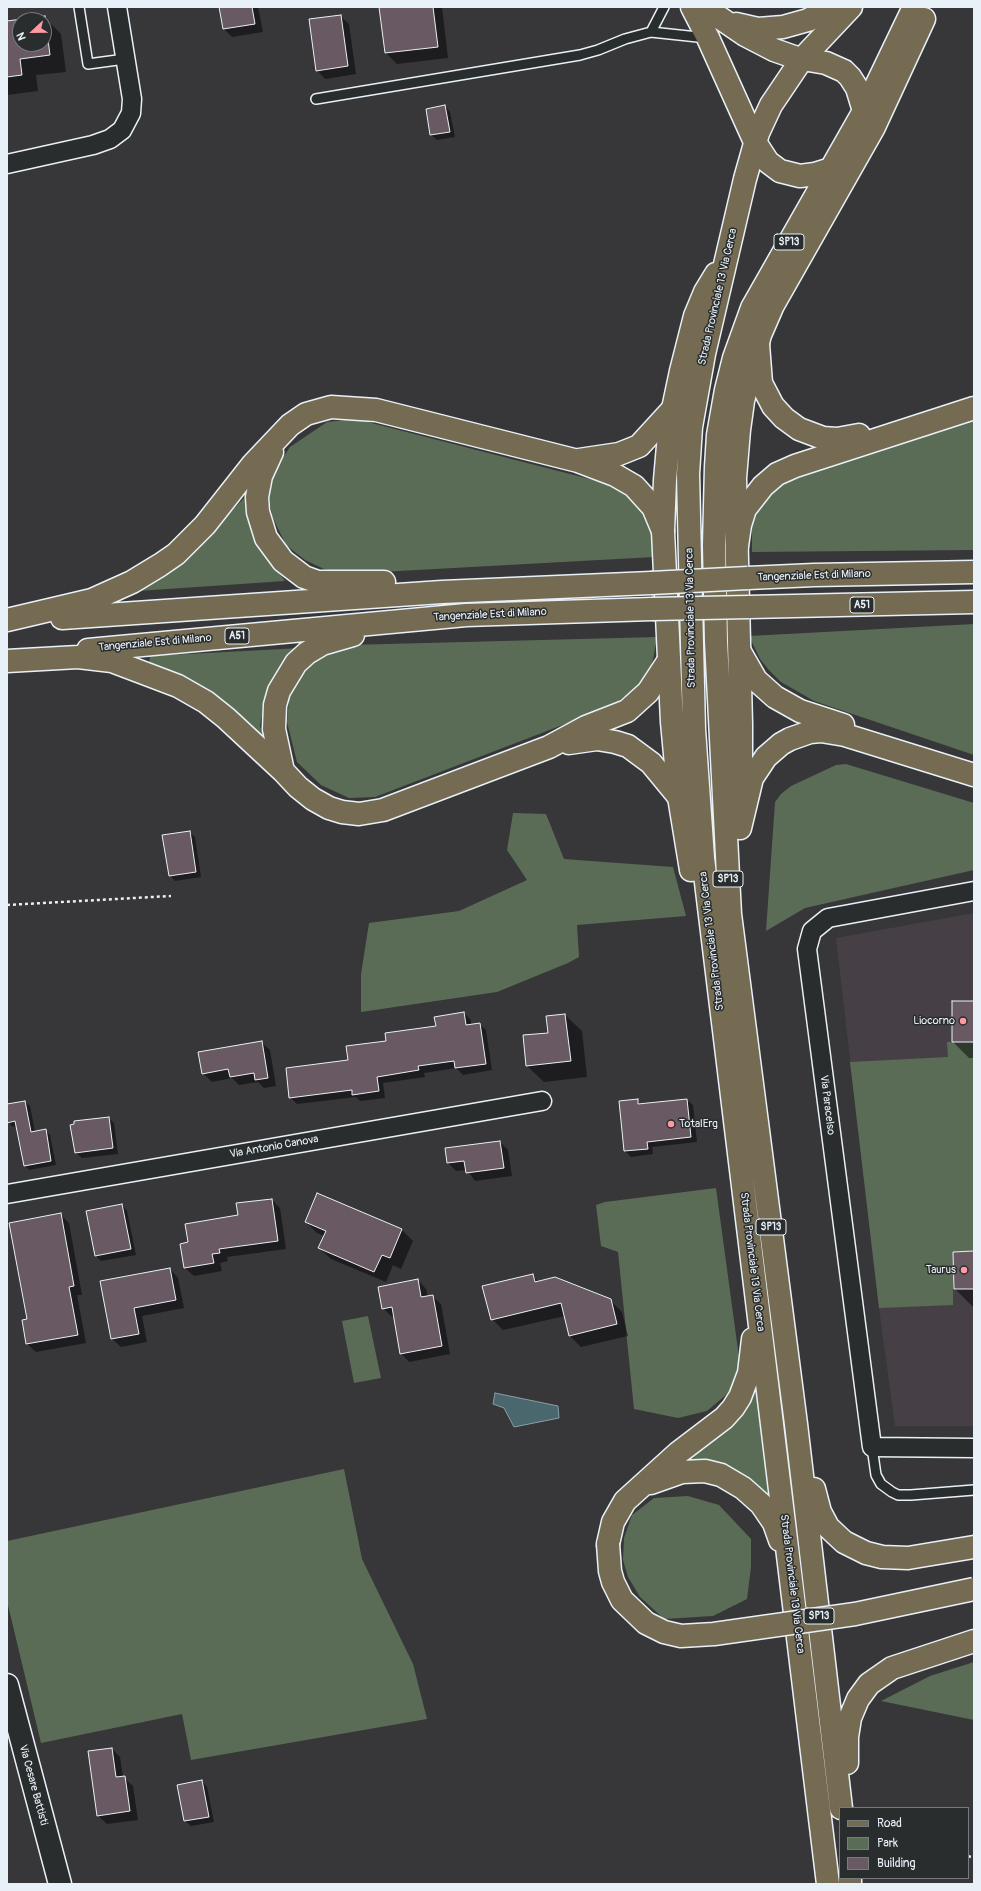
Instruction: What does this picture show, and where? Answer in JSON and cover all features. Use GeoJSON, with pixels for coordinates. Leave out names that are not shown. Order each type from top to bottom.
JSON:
{"type":"FeatureCollection","features":[{"type":"Feature","properties":{"kind":"main road"},"geometry":{"type":"LineString","coordinates":[[692,7],[708,38],[755,142],[768,162],[774,168],[785,173],[800,176],[807,176],[831,169]]}},
{"type":"Feature","properties":{"kind":"main road"},"geometry":{"type":"LineString","coordinates":[[704,7],[754,40],[774,50],[802,59],[833,65],[847,73],[856,88],[864,111]]}},
{"type":"Feature","properties":{"kind":"main road"},"geometry":{"type":"LineString","coordinates":[[722,20],[748,28],[772,28],[802,22],[832,7]]}},
{"type":"Feature","properties":{"kind":"main road","name":"Strada Provinciale 13 Via Cerca"},"geometry":{"type":"LineString","coordinates":[[828,1884],[758,1304],[717,984],[703,858],[694,729],[688,474],[691,427],[697,388],[755,142],[771,105],[802,59],[851,7]]}},
{"type":"Feature","properties":{"kind":"main road","name":"Strada Provinciale 13 Via Cerca"},"geometry":{"type":"LineString","coordinates":[[842,1807],[796,1424],[730,914],[716,641],[714,545],[717,450],[727,384],[746,323],[759,293],[864,111],[914,7]]}},
{"type":"Feature","properties":{"kind":"main road"},"geometry":{"type":"LineString","coordinates":[[745,1031],[740,912],[742,772],[736,478],[739,430],[743,400],[767,316],[781,288],[874,127],[930,7]]}},
{"type":"Feature","properties":{"kind":"main road"},"geometry":{"type":"LineString","coordinates":[[717,984],[691,869],[679,797],[669,660],[663,531],[666,473],[672,410],[695,316],[705,292],[728,255]]}},
{"type":"Feature","properties":{"kind":"main road"},"geometry":{"type":"LineString","coordinates":[[758,344],[761,383],[773,406],[790,424],[807,433],[823,438],[837,439],[855,436],[974,398]]}},
{"type":"Feature","properties":{"kind":"main road"},"geometry":{"type":"LineString","coordinates":[[7,621],[92,600],[132,582],[160,565],[176,554],[205,526],[253,464],[290,425],[306,414],[331,407],[376,410],[578,461],[615,474],[634,486],[653,507],[663,531]]}},
{"type":"Feature","properties":{"kind":"main road"},"geometry":{"type":"LineString","coordinates":[[737,546],[740,525],[745,509],[763,486],[777,474],[795,466],[974,408]]}},
{"type":"Feature","properties":{"kind":"main road"},"geometry":{"type":"LineString","coordinates":[[578,461],[619,454],[639,446],[672,410]]}},
{"type":"Feature","properties":{"kind":"main road"},"geometry":{"type":"LineString","coordinates":[[280,435],[261,476],[257,497],[258,512],[266,538],[283,561],[304,577],[318,582],[414,582],[442,592]]}},
{"type":"Feature","properties":{"kind":"main road"},"geometry":{"type":"LineString","coordinates":[[942,573],[974,559]]}},
{"type":"Feature","properties":{"kind":"main road","name":"Tangenziale Est di Milano"},"geometry":{"type":"LineString","coordinates":[[7,621],[442,592],[748,578],[974,572]]}},
{"type":"Feature","properties":{"kind":"main road","name":"Tangenziale Est di Milano"},"geometry":{"type":"LineString","coordinates":[[7,657],[466,615],[652,609],[974,602]]}},
{"type":"Feature","properties":{"kind":"main road"},"geometry":{"type":"LineString","coordinates":[[283,771],[274,729],[275,705],[279,691],[287,676],[296,663],[307,653],[322,644],[358,633],[403,628],[466,615]]}},
{"type":"Feature","properties":{"kind":"main road"},"geometry":{"type":"LineString","coordinates":[[740,652],[756,680],[763,687],[782,702],[800,711],[974,765]]}},
{"type":"Feature","properties":{"kind":"main road"},"geometry":{"type":"LineString","coordinates":[[7,661],[78,657],[112,661],[178,686],[211,706],[283,771],[298,787],[321,804],[342,812],[358,814],[383,810],[548,747],[586,727],[633,708],[648,692],[669,660]]}},
{"type":"Feature","properties":{"kind":"main road"},"geometry":{"type":"LineString","coordinates":[[740,828],[751,782],[763,762],[781,744],[810,732],[845,735],[974,775]]}},
{"type":"Feature","properties":{"kind":"main road"},"geometry":{"type":"LineString","coordinates":[[548,747],[597,739],[628,746],[651,763],[679,797]]}},
{"type":"Feature","properties":{"kind":"main road"},"geometry":{"type":"LineString","coordinates":[[758,1304],[749,1374],[740,1397],[733,1408],[724,1418],[678,1453],[634,1492],[625,1501],[617,1513],[610,1531],[608,1544],[610,1571],[613,1582],[622,1600],[646,1623],[664,1632],[681,1636],[714,1634],[849,1615],[891,1608],[974,1589]]}},
{"type":"Feature","properties":{"kind":"main road"},"geometry":{"type":"LineString","coordinates":[[796,1424],[822,1516],[828,1527],[844,1542],[866,1553],[894,1558],[925,1556],[974,1547]]}},
{"type":"Feature","properties":{"kind":"main road"},"geometry":{"type":"LineString","coordinates":[[634,1492],[660,1479],[682,1472],[710,1472],[729,1479],[755,1498],[770,1516],[780,1539],[792,1582]]}},
{"type":"Feature","properties":{"kind":"main road"},"geometry":{"type":"LineString","coordinates":[[849,1807],[847,1758],[848,1726],[852,1711],[863,1690],[874,1679],[892,1668],[974,1640]]}},
{"type":"Feature","properties":{"kind":"street"},"geometry":{"type":"LineString","coordinates":[[7,164],[93,145],[110,139],[122,130],[131,113],[132,99],[117,7]]}},
{"type":"Feature","properties":{"kind":"street","name":"Via Paracelso"},"geometry":{"type":"LineString","coordinates":[[872,1447],[807,949],[812,931],[828,918],[974,891]]}},
{"type":"Feature","properties":{"kind":"street","name":"Via Antonio Canova"},"geometry":{"type":"LineString","coordinates":[[7,1194],[542,1101]]}},
{"type":"Feature","properties":{"kind":"street"},"geometry":{"type":"LineString","coordinates":[[872,1447],[974,1448]]}},
{"type":"Feature","properties":{"kind":"street","name":"Via Cesare Battisti"},"geometry":{"type":"LineString","coordinates":[[7,1685],[60,1884]]}},
{"type":"Feature","properties":{"kind":"lane"},"geometry":{"type":"LineString","coordinates":[[79,7],[88,64],[125,59]]}},
{"type":"Feature","properties":{"kind":"lane"},"geometry":{"type":"LineString","coordinates":[[650,32],[664,7]]}},
{"type":"Feature","properties":{"kind":"lane"},"geometry":{"type":"LineString","coordinates":[[316,99],[580,55],[650,32],[708,38]]}},
{"type":"Feature","properties":{"kind":"lane"},"geometry":{"type":"LineString","coordinates":[[872,1447],[876,1474],[882,1484],[898,1495],[974,1490]]}},
{"type":"Feature","properties":{"kind":"path"},"geometry":{"type":"LineString","coordinates":[[7,905],[171,896]]}},
{"type":"Feature","properties":{"kind":"shaded area"},"geometry":{"type":"Polygon","coordinates":[[[974,913],[974,1426],[895,1426],[879,1308],[836,938],[974,913]]]}},
{"type":"Feature","properties":{"kind":"green space"},"geometry":{"type":"Polygon","coordinates":[[[974,418],[974,550],[752,552],[752,520],[760,503],[777,487],[807,472],[974,418]]]}},
{"type":"Feature","properties":{"kind":"green space"},"geometry":{"type":"Polygon","coordinates":[[[356,419],[609,484],[635,499],[647,515],[651,529],[654,557],[344,574],[324,569],[305,560],[286,545],[272,516],[268,493],[278,465],[290,447],[327,422],[356,419]]]}},
{"type":"Feature","properties":{"kind":"green space"},"geometry":{"type":"Polygon","coordinates":[[[248,494],[257,544],[285,581],[138,591],[205,538],[248,494]]]}},
{"type":"Feature","properties":{"kind":"green space"},"geometry":{"type":"Polygon","coordinates":[[[974,624],[974,755],[814,701],[781,682],[768,669],[760,659],[749,636],[974,624]]]}},
{"type":"Feature","properties":{"kind":"green space"},"geometry":{"type":"Polygon","coordinates":[[[657,637],[653,660],[648,674],[633,690],[612,706],[375,797],[349,798],[321,785],[297,762],[287,722],[289,699],[298,675],[318,657],[348,645],[657,637]]]}},
{"type":"Feature","properties":{"kind":"green space"},"geometry":{"type":"Polygon","coordinates":[[[301,648],[285,662],[271,682],[264,704],[260,726],[263,735],[258,740],[149,665],[150,656],[301,648]]]}},
{"type":"Feature","properties":{"kind":"green space"},"geometry":{"type":"Polygon","coordinates":[[[846,764],[974,803],[974,870],[805,908],[766,931],[775,802],[781,794],[791,786],[836,765],[846,764]]]}},
{"type":"Feature","properties":{"kind":"green space"},"geometry":{"type":"Polygon","coordinates":[[[513,813],[546,814],[564,859],[673,867],[686,916],[577,925],[579,957],[568,963],[497,992],[361,1012],[361,974],[369,923],[459,911],[527,880],[507,850],[513,813]]]}},
{"type":"Feature","properties":{"kind":"green space"},"geometry":{"type":"Polygon","coordinates":[[[947,1042],[974,1042],[974,1251],[953,1252],[953,1305],[879,1308],[850,1062],[948,1057],[947,1042]]]}},
{"type":"Feature","properties":{"kind":"green space"},"geometry":{"type":"Polygon","coordinates":[[[716,1188],[741,1372],[732,1390],[707,1411],[678,1418],[634,1409],[618,1252],[601,1246],[596,1205],[605,1202],[716,1188]]]}},
{"type":"Feature","properties":{"kind":"green space"},"geometry":{"type":"Polygon","coordinates":[[[368,1316],[381,1378],[354,1383],[342,1321],[368,1316]]]}},
{"type":"Feature","properties":{"kind":"green space"},"geometry":{"type":"Polygon","coordinates":[[[757,1383],[772,1508],[682,1460],[757,1383]]]}},
{"type":"Feature","properties":{"kind":"green space"},"geometry":{"type":"Polygon","coordinates":[[[344,1469],[362,1559],[413,1664],[427,1719],[191,1760],[182,1714],[41,1743],[7,1601],[7,1541],[344,1469]]]}},
{"type":"Feature","properties":{"kind":"green space"},"geometry":{"type":"Polygon","coordinates":[[[688,1496],[719,1505],[751,1539],[751,1567],[747,1599],[713,1616],[664,1619],[640,1597],[628,1577],[623,1560],[624,1538],[632,1515],[654,1498],[688,1496]]]}},
{"type":"Feature","properties":{"kind":"green space"},"geometry":{"type":"Polygon","coordinates":[[[974,1662],[974,1720],[881,1701],[930,1676],[974,1662]]]}},
{"type":"Feature","properties":{"kind":"water"},"geometry":{"type":"Polygon","coordinates":[[[495,1393],[558,1406],[559,1418],[514,1427],[504,1408],[493,1404],[495,1393]]]}},
{"type":"Feature","properties":{"kind":"building"},"geometry":{"type":"Polygon","coordinates":[[[219,7],[252,7],[255,24],[223,29],[219,7]]]}},
{"type":"Feature","properties":{"kind":"building"},"geometry":{"type":"Polygon","coordinates":[[[379,7],[433,7],[438,47],[385,53],[379,7]]]}},
{"type":"Feature","properties":{"kind":"building"},"geometry":{"type":"Polygon","coordinates":[[[341,15],[348,66],[316,71],[309,19],[341,15]]]}},
{"type":"Feature","properties":{"kind":"building"},"geometry":{"type":"Polygon","coordinates":[[[12,20],[12,52],[50,52],[50,55],[20,59],[22,75],[7,77],[7,21],[12,20]]]}},
{"type":"Feature","properties":{"kind":"building"},"geometry":{"type":"Polygon","coordinates":[[[445,105],[450,132],[430,135],[426,109],[445,105]]]}},
{"type":"Feature","properties":{"kind":"building"},"geometry":{"type":"Polygon","coordinates":[[[190,831],[196,872],[169,876],[162,835],[190,831]]]}},
{"type":"Feature","properties":{"kind":"building","name":"Liocorno"},"geometry":{"type":"Polygon","coordinates":[[[952,1001],[974,1001],[974,1042],[952,1042],[952,1001]]]}},
{"type":"Feature","properties":{"kind":"building"},"geometry":{"type":"Polygon","coordinates":[[[464,1012],[466,1025],[480,1023],[486,1064],[455,1068],[454,1061],[418,1066],[419,1070],[377,1077],[379,1091],[352,1095],[352,1090],[289,1098],[286,1068],[348,1060],[346,1046],[386,1041],[385,1033],[436,1026],[434,1017],[464,1012]]]}},
{"type":"Feature","properties":{"kind":"building"},"geometry":{"type":"Polygon","coordinates":[[[565,1014],[571,1061],[526,1066],[523,1035],[548,1033],[546,1016],[565,1014]]]}},
{"type":"Feature","properties":{"kind":"building"},"geometry":{"type":"Polygon","coordinates":[[[262,1041],[268,1078],[255,1080],[254,1073],[230,1077],[228,1069],[202,1074],[198,1052],[262,1041]]]}},
{"type":"Feature","properties":{"kind":"building"},"geometry":{"type":"Polygon","coordinates":[[[638,1099],[638,1104],[687,1099],[691,1137],[647,1142],[648,1149],[624,1151],[619,1101],[638,1099]]]}},
{"type":"Feature","properties":{"kind":"building"},"geometry":{"type":"Polygon","coordinates":[[[25,1101],[31,1132],[46,1129],[51,1161],[24,1166],[15,1121],[7,1123],[7,1104],[25,1101]]]}},
{"type":"Feature","properties":{"kind":"building"},"geometry":{"type":"Polygon","coordinates":[[[109,1117],[113,1148],[75,1153],[70,1125],[74,1124],[74,1121],[109,1117]]]}},
{"type":"Feature","properties":{"kind":"building"},"geometry":{"type":"Polygon","coordinates":[[[500,1141],[504,1168],[466,1173],[464,1161],[447,1163],[445,1148],[500,1141]]]}},
{"type":"Feature","properties":{"kind":"building"},"geometry":{"type":"Polygon","coordinates":[[[317,1193],[402,1229],[390,1258],[382,1255],[374,1272],[318,1248],[326,1231],[305,1222],[317,1193]]]}},
{"type":"Feature","properties":{"kind":"building"},"geometry":{"type":"Polygon","coordinates":[[[272,1199],[278,1241],[219,1249],[220,1253],[212,1254],[214,1263],[184,1268],[180,1244],[188,1242],[185,1224],[238,1215],[236,1203],[272,1199]]]}},
{"type":"Feature","properties":{"kind":"building"},"geometry":{"type":"Polygon","coordinates":[[[122,1204],[131,1249],[95,1256],[86,1211],[122,1204]]]}},
{"type":"Feature","properties":{"kind":"building"},"geometry":{"type":"Polygon","coordinates":[[[61,1213],[74,1286],[69,1287],[78,1335],[26,1344],[22,1320],[27,1319],[9,1223],[61,1213]]]}},
{"type":"Feature","properties":{"kind":"building","name":"Taurus"},"geometry":{"type":"Polygon","coordinates":[[[974,1251],[974,1289],[954,1289],[953,1252],[974,1251]]]}},
{"type":"Feature","properties":{"kind":"building"},"geometry":{"type":"Polygon","coordinates":[[[170,1268],[176,1300],[134,1308],[139,1334],[111,1339],[100,1281],[170,1268]]]}},
{"type":"Feature","properties":{"kind":"building"},"geometry":{"type":"Polygon","coordinates":[[[533,1274],[535,1282],[555,1277],[611,1299],[617,1324],[569,1336],[561,1303],[491,1320],[482,1286],[533,1274]]]}},
{"type":"Feature","properties":{"kind":"building"},"geometry":{"type":"Polygon","coordinates":[[[418,1279],[421,1297],[433,1295],[442,1346],[400,1354],[392,1307],[382,1309],[378,1287],[418,1279]]]}},
{"type":"Feature","properties":{"kind":"building"},"geometry":{"type":"Polygon","coordinates":[[[112,1748],[116,1777],[125,1776],[130,1811],[97,1816],[88,1751],[112,1748]]]}},
{"type":"Feature","properties":{"kind":"building"},"geometry":{"type":"Polygon","coordinates":[[[202,1780],[209,1817],[184,1821],[177,1785],[202,1780]]]}},
{"type":"Feature","properties":{"kind":"place","name":"Liocorno"},"geometry":{"type":"Point","coordinates":[963,1021]}},
{"type":"Feature","properties":{"kind":"place","name":"TotalErg"},"geometry":{"type":"Point","coordinates":[671,1124]}},
{"type":"Feature","properties":{"kind":"place","name":"Taurus"},"geometry":{"type":"Point","coordinates":[964,1270]}}]}
